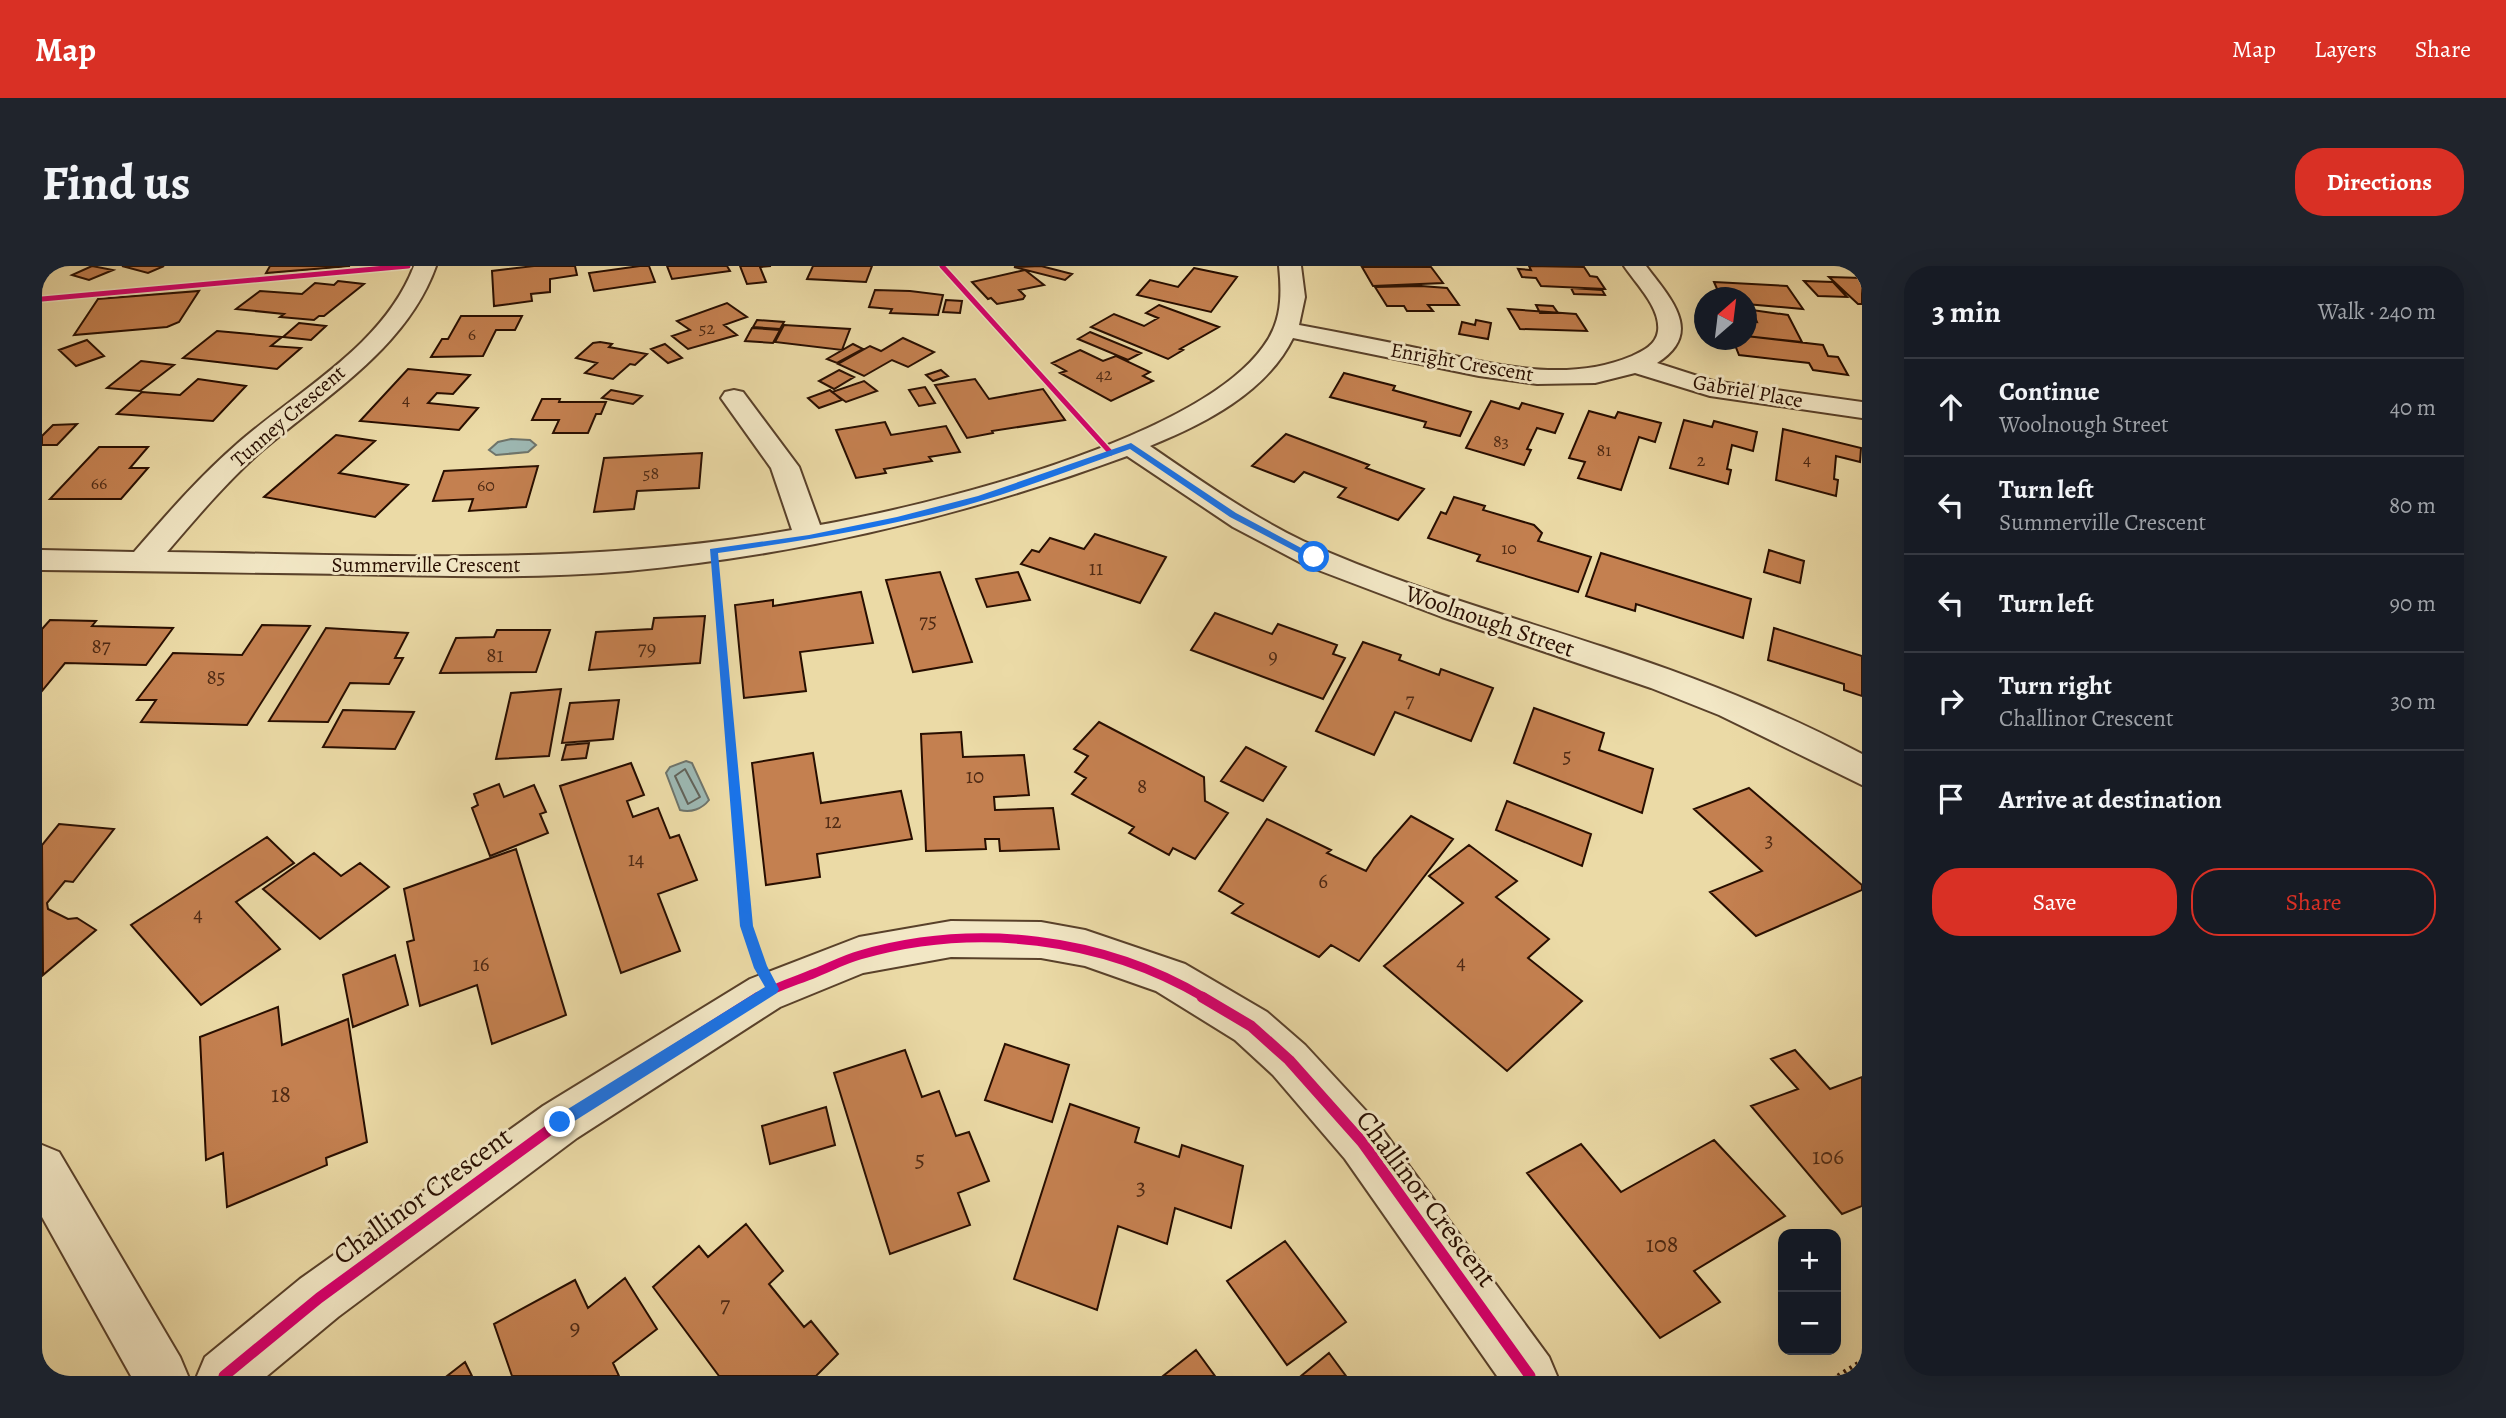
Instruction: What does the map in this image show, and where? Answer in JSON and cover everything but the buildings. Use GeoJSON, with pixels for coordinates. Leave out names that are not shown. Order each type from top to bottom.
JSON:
{"type":"FeatureCollection","features":[{"type":"Feature","properties":{"kind":"street","name":"Tunney Crescent"},"geometry":{"type":"LineString","coordinates":[[142,562],[211,484],[247,449],[360,354],[394,321],[415,292],[425,266]]}},
{"type":"Feature","properties":{"kind":"street","name":"Summerville Crescent"},"geometry":{"type":"LineString","coordinates":[[42,560],[502,566],[624,561],[809,537],[981,498],[1131,446],[1181,423],[1250,379],[1279,346],[1288,330],[1294,292],[1290,266]]}},
{"type":"Feature","properties":{"kind":"street","name":"Enright Crescent"},"geometry":{"type":"LineString","coordinates":[[1288,330],[1507,374],[1576,377],[1636,365],[1657,353],[1669,337],[1666,310],[1635,266]]}},
{"type":"Feature","properties":{"kind":"street","name":"Gabriel Place"},"geometry":{"type":"LineString","coordinates":[[1636,365],[1710,388],[1862,410]]}},
{"type":"Feature","properties":{"kind":"street"},"geometry":{"type":"LineString","coordinates":[[734,398],[785,467],[809,537]]}},
{"type":"Feature","properties":{"kind":"street","name":"Woolnough Street"},"geometry":{"type":"LineString","coordinates":[[1131,446],[1233,515],[1314,557],[1407,594],[1681,687],[1796,737],[1862,771]]}},
{"type":"Feature","properties":{"kind":"street","name":"Challinor Crescent"},"geometry":{"type":"LineString","coordinates":[[223,1376],[319,1298],[560,1122],[772,989],[859,956],[951,939],[1041,940],[1085,948],[1170,976],[1251,1026],[1289,1060],[1362,1142],[1530,1376]]}},
{"type":"Feature","properties":{"kind":"street"},"geometry":{"type":"LineString","coordinates":[[42,1169],[161,1376]]}},
{"type":"Feature","properties":{"kind":"path"},"geometry":{"type":"LineString","coordinates":[[714,551],[746,926],[761,968],[772,989]]}},
{"type":"Feature","properties":{"kind":"path"},"geometry":{"type":"LineString","coordinates":[[1839,1376],[1862,1361]]}},
{"type":"Feature","properties":{"kind":"water"},"geometry":{"type":"Polygon","coordinates":[[[511,439],[530,440],[536,445],[528,452],[496,455],[489,450],[498,442],[511,439]]]}},
{"type":"Feature","properties":{"kind":"water"},"geometry":{"type":"Polygon","coordinates":[[[686,761],[692,763],[709,800],[692,811],[680,810],[666,773],[670,767],[686,761]]]}},
{"type":"Feature","properties":{"kind":"cycle path"},"geometry":{"type":"LineString","coordinates":[[42,299],[408,266]]}},
{"type":"Feature","properties":{"kind":"cycle path"},"geometry":{"type":"LineString","coordinates":[[942,266],[1111,453]]}},
{"type":"Feature","properties":{"kind":"cycle path"},"geometry":{"type":"LineString","coordinates":[[224,1376],[319,1298],[560,1122],[765,993],[859,955],[951,939],[1041,940],[1085,948],[1170,977],[1251,1026],[1289,1060],[1362,1142],[1530,1376]]}},
{"type":"Feature","properties":{"kind":"route"},"geometry":{"type":"LineString","coordinates":[[560,1122],[772,989],[761,968],[746,926],[714,551],[809,537],[981,498],[1131,446],[1233,515],[1314,557]]}}]}
